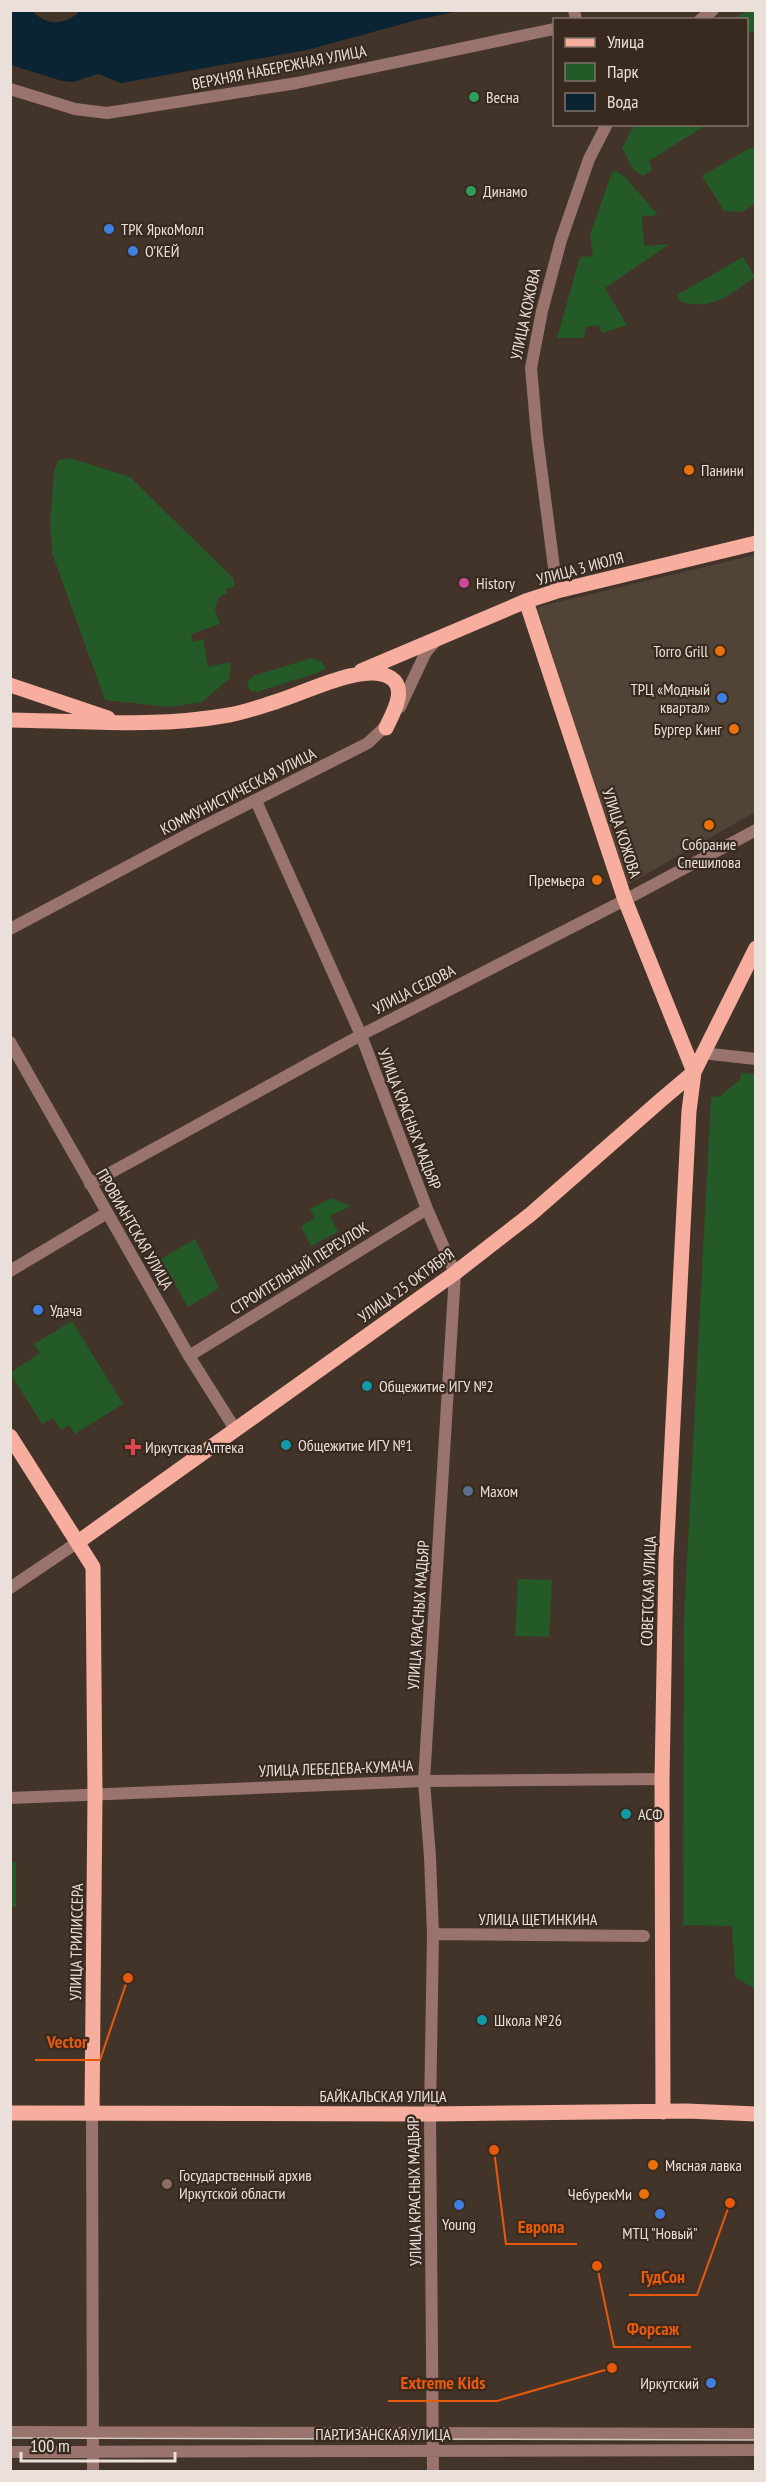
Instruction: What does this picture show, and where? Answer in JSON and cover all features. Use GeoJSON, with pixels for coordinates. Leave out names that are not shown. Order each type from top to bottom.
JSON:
{"type":"FeatureCollection","features":[{"type":"Feature","properties":{"kind":"main road","name":"УЛИЦА 3 ИЮЛЯ"},"geometry":{"type":"LineString","coordinates":[[10,720],[125,724],[231,715],[280,701],[352,675],[526,601],[557,591],[756,543]]}},
{"type":"Feature","properties":{"kind":"main road","name":"УЛИЦА КОЖОВА"},"geometry":{"type":"LineString","coordinates":[[526,601],[625,900],[694,1072]]}},
{"type":"Feature","properties":{"kind":"main road"},"geometry":{"type":"LineString","coordinates":[[352,675],[380,674],[395,682],[398,700],[387,728]]}},
{"type":"Feature","properties":{"kind":"main road"},"geometry":{"type":"LineString","coordinates":[[10,685],[125,724]]}},
{"type":"Feature","properties":{"kind":"main road","name":"УЛИЦА 25 ОКТЯБРЯ"},"geometry":{"type":"LineString","coordinates":[[78,1542],[455,1273],[531,1214],[694,1072],[756,948]]}},
{"type":"Feature","properties":{"kind":"main road","name":"СОВЕТСКАЯ УЛИЦА"},"geometry":{"type":"LineString","coordinates":[[663,2112],[662,1779],[666,1559],[689,1111],[694,1072]]}},
{"type":"Feature","properties":{"kind":"main road","name":"УЛИЦА ТРИЛИССЕРА"},"geometry":{"type":"LineString","coordinates":[[10,1436],[93,1567],[95,1795],[92,2113]]}},
{"type":"Feature","properties":{"kind":"main road","name":"БАЙКАЛЬСКАЯ УЛИЦА"},"geometry":{"type":"LineString","coordinates":[[10,2113],[430,2114],[687,2111],[756,2114]]}},
{"type":"Feature","properties":{"kind":"street","name":"ВЕРХНЯЯ НАБЕРЕЖНАЯ УЛИЦА"},"geometry":{"type":"LineString","coordinates":[[10,89],[75,109],[107,113],[202,100],[297,83],[553,29]]}},
{"type":"Feature","properties":{"kind":"street","name":"УЛИЦА КОЖОВА"},"geometry":{"type":"LineString","coordinates":[[557,591],[537,436],[531,368],[561,240],[589,159],[606,126]]}},
{"type":"Feature","properties":{"kind":"street","name":"КОММУНИСТИЧЕСКАЯ УЛИЦА"},"geometry":{"type":"LineString","coordinates":[[10,929],[368,743],[387,728],[399,710],[426,652],[437,639]]}},
{"type":"Feature","properties":{"kind":"street","name":"УЛИЦА КРАСНЫХ МАДЬЯР"},"geometry":{"type":"LineString","coordinates":[[256,801],[361,1035],[427,1209],[455,1273],[424,1781],[433,1934],[430,2114],[433,2472]]}},
{"type":"Feature","properties":{"kind":"street","name":"УЛИЦА СЕДОВА"},"geometry":{"type":"LineString","coordinates":[[90,1184],[361,1035],[756,830]]}},
{"type":"Feature","properties":{"kind":"street","name":"ПРОВИАНТСКАЯ УЛИЦА"},"geometry":{"type":"LineString","coordinates":[[10,1042],[189,1356],[235,1429]]}},
{"type":"Feature","properties":{"kind":"street"},"geometry":{"type":"LineString","coordinates":[[702,1053],[756,1059]]}},
{"type":"Feature","properties":{"kind":"street","name":"СТРОИТЕЛЬНЫЙ ПЕРЕУЛОК"},"geometry":{"type":"LineString","coordinates":[[189,1356],[427,1209]]}},
{"type":"Feature","properties":{"kind":"street"},"geometry":{"type":"LineString","coordinates":[[10,1271],[107,1213]]}},
{"type":"Feature","properties":{"kind":"street","name":"УЛИЦА 25 ОКТЯБРЯ"},"geometry":{"type":"LineString","coordinates":[[10,1588],[78,1542]]}},
{"type":"Feature","properties":{"kind":"street","name":"УЛИЦА ЛЕБЕДЕВА-КУМАЧА"},"geometry":{"type":"LineString","coordinates":[[10,1798],[424,1781],[662,1779]]}},
{"type":"Feature","properties":{"kind":"street","name":"УЛИЦА ЩЕТИНКИНА"},"geometry":{"type":"LineString","coordinates":[[433,1934],[644,1936]]}},
{"type":"Feature","properties":{"kind":"street","name":"УЛИЦА ТРИЛИССЕРА"},"geometry":{"type":"LineString","coordinates":[[92,2113],[93,2472]]}},
{"type":"Feature","properties":{"kind":"street","name":"ПАРТИЗАНСКАЯ УЛИЦА"},"geometry":{"type":"LineString","coordinates":[[10,2432],[756,2434]]}},
{"type":"Feature","properties":{"kind":"street","name":"ПАРТИЗАНСКАЯ УЛИЦА"},"geometry":{"type":"LineString","coordinates":[[10,2452],[756,2450]]}},
{"type":"Feature","properties":{"kind":"shaded area"},"geometry":{"type":"Polygon","coordinates":[[[755,555],[755,812],[627,885],[537,607],[755,555]]]}},
{"type":"Feature","properties":{"kind":"green space"},"geometry":{"type":"Polygon","coordinates":[[[746,11],[756,11],[755,30],[748,34],[748,18],[735,18],[746,11]]]}},
{"type":"Feature","properties":{"kind":"green space"},"geometry":{"type":"Polygon","coordinates":[[[633,126],[704,126],[649,161],[652,170],[643,176],[633,169],[622,148],[633,126]]]}},
{"type":"Feature","properties":{"kind":"green space"},"geometry":{"type":"Polygon","coordinates":[[[750,148],[755,149],[755,204],[742,212],[724,211],[702,176],[750,148]]]}},
{"type":"Feature","properties":{"kind":"green space"},"geometry":{"type":"Polygon","coordinates":[[[616,171],[624,176],[658,215],[642,217],[644,246],[670,244],[605,288],[627,325],[602,333],[599,325],[586,327],[584,338],[557,338],[580,257],[593,256],[590,235],[612,172],[616,171]]]}},
{"type":"Feature","properties":{"kind":"green space"},"geometry":{"type":"Polygon","coordinates":[[[743,257],[755,277],[720,300],[711,303],[691,304],[680,301],[677,295],[743,257]]]}},
{"type":"Feature","properties":{"kind":"green space"},"geometry":{"type":"Polygon","coordinates":[[[70,458],[130,477],[233,578],[235,586],[226,589],[227,593],[218,598],[215,610],[220,624],[191,634],[193,642],[203,639],[208,667],[231,662],[229,679],[202,702],[170,707],[105,700],[52,553],[50,521],[54,471],[58,460],[70,458]]]}},
{"type":"Feature","properties":{"kind":"green space"},"geometry":{"type":"Polygon","coordinates":[[[312,658],[322,662],[325,669],[257,692],[250,691],[247,682],[253,676],[312,658]]]}},
{"type":"Feature","properties":{"kind":"green space"},"geometry":{"type":"Polygon","coordinates":[[[741,1073],[756,1074],[755,1989],[735,1977],[732,1926],[683,1925],[684,1620],[711,1097],[720,1096],[740,1080],[741,1073]]]}},
{"type":"Feature","properties":{"kind":"green space"},"geometry":{"type":"Polygon","coordinates":[[[331,1198],[351,1206],[330,1216],[338,1232],[311,1246],[301,1226],[315,1218],[310,1209],[331,1198]]]}},
{"type":"Feature","properties":{"kind":"green space"},"geometry":{"type":"Polygon","coordinates":[[[195,1239],[219,1288],[188,1307],[161,1259],[195,1239]]]}},
{"type":"Feature","properties":{"kind":"green space"},"geometry":{"type":"Polygon","coordinates":[[[72,1321],[123,1404],[75,1434],[69,1425],[61,1430],[53,1418],[42,1424],[10,1373],[40,1353],[34,1344],[72,1321]]]}},
{"type":"Feature","properties":{"kind":"green space"},"geometry":{"type":"Polygon","coordinates":[[[518,1579],[552,1580],[549,1637],[515,1636],[518,1579]]]}},
{"type":"Feature","properties":{"kind":"green space"},"geometry":{"type":"Polygon","coordinates":[[[11,1862],[16,1862],[16,1907],[11,1907],[11,1862]]]}},
{"type":"Feature","properties":{"kind":"water"},"geometry":{"type":"Polygon","coordinates":[[[81,10],[459,11],[307,50],[121,83],[98,74],[73,82],[62,81],[11,65],[11,11],[33,11],[44,20],[57,22],[69,19],[81,10]]]}},
{"type":"Feature","properties":{"kind":"tram line"},"geometry":{"type":"LineString","coordinates":[[10,2438],[756,2440]]}},
{"type":"Feature","properties":{"kind":"place","name":"Весна"},"geometry":{"type":"Point","coordinates":[474,97]}},
{"type":"Feature","properties":{"kind":"place","name":"Динамо"},"geometry":{"type":"Point","coordinates":[471,191]}},
{"type":"Feature","properties":{"kind":"place","name":"ТРК ЯркоМолл"},"geometry":{"type":"Point","coordinates":[109,229]}},
{"type":"Feature","properties":{"kind":"place","name":"О’КЕЙ"},"geometry":{"type":"Point","coordinates":[133,251]}},
{"type":"Feature","properties":{"kind":"place","name":"Панини"},"geometry":{"type":"Point","coordinates":[689,470]}},
{"type":"Feature","properties":{"kind":"place","name":"History"},"geometry":{"type":"Point","coordinates":[464,583]}},
{"type":"Feature","properties":{"kind":"place","name":"Torro Grill"},"geometry":{"type":"Point","coordinates":[720,651]}},
{"type":"Feature","properties":{"kind":"place","name":"ТРЦ «Модный квартал»"},"geometry":{"type":"Point","coordinates":[722,698]}},
{"type":"Feature","properties":{"kind":"place","name":"Бургер Кинг"},"geometry":{"type":"Point","coordinates":[734,729]}},
{"type":"Feature","properties":{"kind":"place","name":"Собрание Спешилова"},"geometry":{"type":"Point","coordinates":[709,825]}},
{"type":"Feature","properties":{"kind":"place","name":"Премьера"},"geometry":{"type":"Point","coordinates":[597,880]}},
{"type":"Feature","properties":{"kind":"place","name":"Удача"},"geometry":{"type":"Point","coordinates":[38,1310]}},
{"type":"Feature","properties":{"kind":"place","name":"Общежитие ИГУ №2"},"geometry":{"type":"Point","coordinates":[367,1386]}},
{"type":"Feature","properties":{"kind":"place","name":"Общежитие ИГУ №1"},"geometry":{"type":"Point","coordinates":[286,1445]}},
{"type":"Feature","properties":{"kind":"place","name":"Иркутская Аптека"},"geometry":{"type":"Point","coordinates":[133,1447]}},
{"type":"Feature","properties":{"kind":"place","name":"Махом"},"geometry":{"type":"Point","coordinates":[468,1491]}},
{"type":"Feature","properties":{"kind":"place","name":"АСФ"},"geometry":{"type":"Point","coordinates":[626,1814]}},
{"type":"Feature","properties":{"kind":"place","name":"Vector"},"geometry":{"type":"Point","coordinates":[128,1978]}},
{"type":"Feature","properties":{"kind":"place","name":"Школа №26"},"geometry":{"type":"Point","coordinates":[482,2020]}},
{"type":"Feature","properties":{"kind":"place","name":"Европа"},"geometry":{"type":"Point","coordinates":[494,2150]}},
{"type":"Feature","properties":{"kind":"place","name":"Мясная лавка"},"geometry":{"type":"Point","coordinates":[653,2165]}},
{"type":"Feature","properties":{"kind":"place","name":"Государственный архив Иркутской области"},"geometry":{"type":"Point","coordinates":[167,2184]}},
{"type":"Feature","properties":{"kind":"place","name":"ЧебурекМи"},"geometry":{"type":"Point","coordinates":[644,2194]}},
{"type":"Feature","properties":{"kind":"place","name":"ГудСон"},"geometry":{"type":"Point","coordinates":[730,2203]}},
{"type":"Feature","properties":{"kind":"place","name":"Young"},"geometry":{"type":"Point","coordinates":[459,2205]}},
{"type":"Feature","properties":{"kind":"place","name":"МТЦ \"Новый\""},"geometry":{"type":"Point","coordinates":[660,2214]}},
{"type":"Feature","properties":{"kind":"place","name":"Форсаж"},"geometry":{"type":"Point","coordinates":[597,2266]}},
{"type":"Feature","properties":{"kind":"place","name":"Extreme Kids"},"geometry":{"type":"Point","coordinates":[612,2368]}},
{"type":"Feature","properties":{"kind":"place","name":"Иркутский"},"geometry":{"type":"Point","coordinates":[711,2383]}}]}
